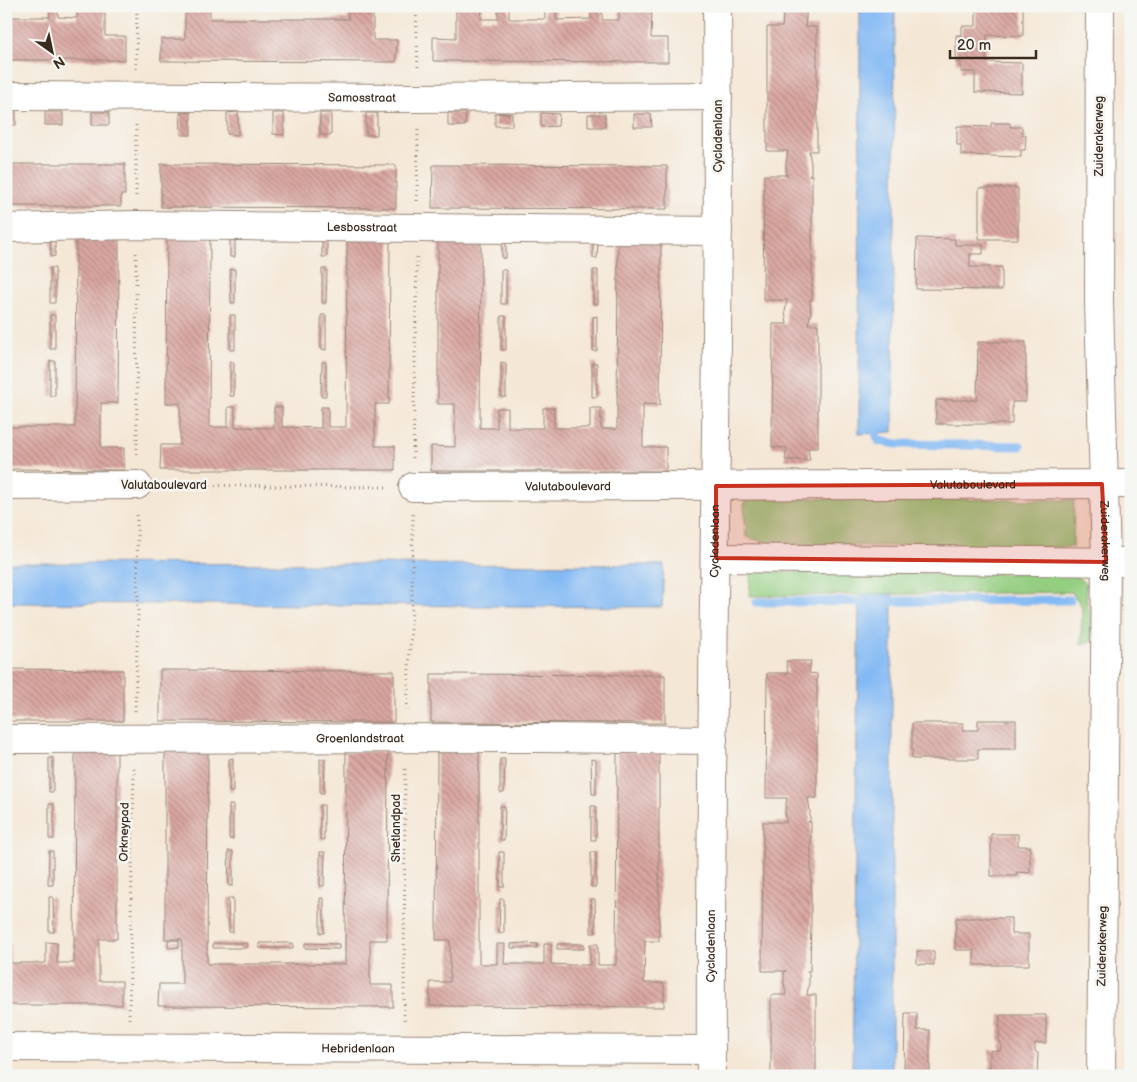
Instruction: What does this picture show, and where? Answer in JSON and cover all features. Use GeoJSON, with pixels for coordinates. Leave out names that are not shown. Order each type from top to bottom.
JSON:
{"type":"FeatureCollection","features":[{"type":"Feature","properties":{"kind":"street","name":"Cycladenlaan"},"geometry":{"type":"LineString","coordinates":[[711,1063],[718,231],[717,6]]}},
{"type":"Feature","properties":{"kind":"street","name":"Zuiderakerweg"},"geometry":{"type":"LineString","coordinates":[[1100,6],[1099,302],[1102,484],[1118,562],[1101,1076]]}},
{"type":"Feature","properties":{"kind":"street","name":"Samosstraat"},"geometry":{"type":"LineString","coordinates":[[6,96],[418,98],[718,96]]}},
{"type":"Feature","properties":{"kind":"street","name":"Lesbosstraat"},"geometry":{"type":"LineString","coordinates":[[6,228],[136,225],[718,231]]}},
{"type":"Feature","properties":{"kind":"street","name":"Valutaboulevard"},"geometry":{"type":"LineString","coordinates":[[412,487],[1131,484]]}},
{"type":"Feature","properties":{"kind":"street","name":"Valutaboulevard"},"geometry":{"type":"LineString","coordinates":[[6,486],[137,485]]}},
{"type":"Feature","properties":{"kind":"street"},"geometry":{"type":"LineString","coordinates":[[715,564],[1118,562]]}},
{"type":"Feature","properties":{"kind":"street","name":"Groenlandstraat"},"geometry":{"type":"LineString","coordinates":[[6,738],[276,737],[713,740]]}},
{"type":"Feature","properties":{"kind":"street","name":"Hebridenlaan"},"geometry":{"type":"LineString","coordinates":[[6,1047],[404,1048],[711,1063]]}},
{"type":"Feature","properties":{"kind":"path","name":"Valutaboulevard"},"geometry":{"type":"LineString","coordinates":[[137,485],[412,487]]}},
{"type":"Feature","properties":{"kind":"path","name":"Orkneypad"},"geometry":{"type":"LineString","coordinates":[[129,1047],[138,618],[137,485]]}},
{"type":"Feature","properties":{"kind":"path","name":"Shetlandpad"},"geometry":{"type":"LineString","coordinates":[[404,1048],[405,739],[412,608],[412,487]]}},
{"type":"Feature","properties":{"kind":"highlighted area"},"geometry":{"type":"Polygon","coordinates":[[[1102,484],[1106,562],[716,558],[716,486],[1102,484]]]}},
{"type":"Feature","properties":{"kind":"green space"},"geometry":{"type":"Polygon","coordinates":[[[757,498],[1074,500],[1073,547],[776,545],[746,537],[744,502],[757,498]]]}},
{"type":"Feature","properties":{"kind":"green space"},"geometry":{"type":"Polygon","coordinates":[[[751,572],[1073,574],[1086,584],[1087,607],[1091,612],[1092,641],[1081,644],[1082,607],[1072,592],[749,596],[751,572]]]}},
{"type":"Feature","properties":{"kind":"water"},"geometry":{"type":"Polygon","coordinates":[[[860,6],[895,6],[893,432],[859,434],[860,6]]]}},
{"type":"Feature","properties":{"kind":"water"},"geometry":{"type":"Polygon","coordinates":[[[6,563],[664,565],[662,607],[6,603],[6,563]]]}},
{"type":"Feature","properties":{"kind":"water"},"geometry":{"type":"Polygon","coordinates":[[[859,594],[892,594],[892,1076],[852,1076],[859,594]]]}},
{"type":"Feature","properties":{"kind":"building"},"geometry":{"type":"Polygon","coordinates":[[[6,6],[12,6],[12,17],[50,17],[50,6],[58,6],[58,17],[77,18],[77,6],[105,6],[105,36],[125,36],[125,60],[6,60],[6,6]]]}},
{"type":"Feature","properties":{"kind":"building"},"geometry":{"type":"Polygon","coordinates":[[[185,6],[210,6],[210,19],[348,19],[348,6],[373,6],[373,40],[397,40],[396,62],[161,61],[161,39],[185,39],[185,6]]]}},
{"type":"Feature","properties":{"kind":"building"},"geometry":{"type":"Polygon","coordinates":[[[456,6],[482,6],[481,19],[498,19],[498,6],[509,6],[509,19],[545,19],[545,6],[556,6],[556,20],[591,19],[591,6],[602,6],[602,20],[619,20],[619,6],[652,6],[651,38],[668,38],[668,62],[433,61],[433,37],[456,38],[456,6]]]}},
{"type":"Feature","properties":{"kind":"building"},"geometry":{"type":"Polygon","coordinates":[[[784,6],[807,6],[805,27],[817,27],[817,151],[809,151],[811,174],[809,175],[812,175],[812,300],[809,300],[811,312],[808,324],[818,324],[818,448],[808,448],[810,460],[785,460],[787,448],[772,447],[773,324],[787,324],[785,312],[787,300],[763,300],[764,175],[788,175],[786,174],[786,163],[788,151],[767,151],[767,27],[782,27],[784,6]]]}},
{"type":"Feature","properties":{"kind":"building"},"geometry":{"type":"Polygon","coordinates":[[[976,6],[1023,6],[1023,36],[987,35],[986,62],[1022,63],[1022,93],[975,92],[975,72],[961,72],[961,62],[956,63],[956,35],[962,35],[962,26],[976,26],[976,6]]]}},
{"type":"Feature","properties":{"kind":"building"},"geometry":{"type":"Polygon","coordinates":[[[6,112],[16,112],[16,125],[6,125],[6,112]]]}},
{"type":"Feature","properties":{"kind":"building"},"geometry":{"type":"Polygon","coordinates":[[[45,112],[63,112],[63,125],[45,125],[45,112]]]}},
{"type":"Feature","properties":{"kind":"building"},"geometry":{"type":"Polygon","coordinates":[[[92,112],[109,112],[109,125],[92,125],[92,112]]]}},
{"type":"Feature","properties":{"kind":"building"},"geometry":{"type":"Polygon","coordinates":[[[191,112],[191,135],[181,135],[180,113],[191,112]]]}},
{"type":"Feature","properties":{"kind":"building"},"geometry":{"type":"Polygon","coordinates":[[[238,112],[238,135],[227,134],[227,113],[238,112]]]}},
{"type":"Feature","properties":{"kind":"building"},"geometry":{"type":"Polygon","coordinates":[[[273,113],[284,113],[284,135],[273,134],[273,113]]]}},
{"type":"Feature","properties":{"kind":"building"},"geometry":{"type":"Polygon","coordinates":[[[320,113],[331,113],[331,135],[320,135],[320,113]]]}},
{"type":"Feature","properties":{"kind":"building"},"geometry":{"type":"Polygon","coordinates":[[[366,113],[377,113],[377,135],[366,135],[366,113]]]}},
{"type":"Feature","properties":{"kind":"building"},"geometry":{"type":"Polygon","coordinates":[[[448,113],[466,113],[465,126],[448,126],[448,113]]]}},
{"type":"Feature","properties":{"kind":"building"},"geometry":{"type":"Polygon","coordinates":[[[495,113],[512,114],[512,126],[495,126],[495,113]]]}},
{"type":"Feature","properties":{"kind":"building"},"geometry":{"type":"Polygon","coordinates":[[[541,113],[559,114],[558,126],[541,127],[541,113]]]}},
{"type":"Feature","properties":{"kind":"building"},"geometry":{"type":"Polygon","coordinates":[[[588,114],[605,114],[605,127],[588,127],[588,114]]]}},
{"type":"Feature","properties":{"kind":"building"},"geometry":{"type":"Polygon","coordinates":[[[634,114],[651,114],[652,127],[634,127],[634,114]]]}},
{"type":"Feature","properties":{"kind":"building"},"geometry":{"type":"Polygon","coordinates":[[[991,123],[1010,123],[1010,127],[1022,127],[1022,135],[1026,135],[1025,150],[1021,150],[1021,157],[961,155],[961,145],[957,145],[957,126],[991,127],[991,123]]]}},
{"type":"Feature","properties":{"kind":"building"},"geometry":{"type":"Polygon","coordinates":[[[6,164],[125,164],[125,195],[121,195],[121,206],[6,206],[6,164]]]}},
{"type":"Feature","properties":{"kind":"building"},"geometry":{"type":"Polygon","coordinates":[[[161,164],[396,165],[396,208],[161,207],[161,164]]]}},
{"type":"Feature","properties":{"kind":"building"},"geometry":{"type":"Polygon","coordinates":[[[433,165],[667,166],[667,209],[432,208],[433,165]]]}},
{"type":"Feature","properties":{"kind":"building"},"geometry":{"type":"Polygon","coordinates":[[[979,188],[1018,188],[1018,239],[979,239],[979,188]]]}},
{"type":"Feature","properties":{"kind":"building"},"geometry":{"type":"Polygon","coordinates":[[[76,238],[119,238],[118,403],[101,403],[101,448],[124,448],[124,470],[6,469],[6,427],[75,427],[76,238]]]}},
{"type":"Feature","properties":{"kind":"building"},"geometry":{"type":"Polygon","coordinates":[[[167,238],[210,239],[209,427],[228,427],[228,407],[235,407],[235,427],[274,428],[274,407],[282,407],[282,427],[321,428],[321,407],[328,407],[328,427],[346,427],[347,239],[390,239],[389,404],[375,404],[375,446],[395,446],[395,470],[160,470],[161,445],[180,445],[180,403],[166,403],[167,238]]]}},
{"type":"Feature","properties":{"kind":"building"},"geometry":{"type":"Polygon","coordinates":[[[917,238],[955,239],[955,245],[983,245],[983,254],[970,254],[970,267],[1002,267],[1002,290],[916,289],[917,238]]]}},
{"type":"Feature","properties":{"kind":"building"},"geometry":{"type":"Polygon","coordinates":[[[50,239],[55,239],[55,256],[51,257],[50,239]]]}},
{"type":"Feature","properties":{"kind":"building"},"geometry":{"type":"Polygon","coordinates":[[[438,239],[481,239],[480,428],[497,428],[497,408],[508,408],[508,428],[543,428],[543,408],[554,408],[554,428],[590,428],[590,408],[601,408],[601,429],[617,429],[618,239],[661,240],[660,405],[643,404],[643,447],[666,447],[666,471],[431,471],[431,446],[455,447],[455,404],[438,404],[438,239]]]}},
{"type":"Feature","properties":{"kind":"building"},"geometry":{"type":"Polygon","coordinates":[[[230,240],[235,240],[235,257],[230,257],[230,240]]]}},
{"type":"Feature","properties":{"kind":"building"},"geometry":{"type":"Polygon","coordinates":[[[322,240],[327,240],[327,257],[322,257],[322,240]]]}},
{"type":"Feature","properties":{"kind":"building"},"geometry":{"type":"Polygon","coordinates":[[[502,240],[506,240],[506,258],[502,258],[502,240]]]}},
{"type":"Feature","properties":{"kind":"building"},"geometry":{"type":"Polygon","coordinates":[[[593,241],[598,241],[597,258],[593,258],[593,241]]]}},
{"type":"Feature","properties":{"kind":"building"},"geometry":{"type":"Polygon","coordinates":[[[50,268],[55,268],[55,303],[50,303],[50,268]]]}},
{"type":"Feature","properties":{"kind":"building"},"geometry":{"type":"Polygon","coordinates":[[[230,269],[235,269],[235,303],[231,303],[230,269]]]}},
{"type":"Feature","properties":{"kind":"building"},"geometry":{"type":"Polygon","coordinates":[[[322,269],[327,269],[326,303],[322,303],[322,269]]]}},
{"type":"Feature","properties":{"kind":"building"},"geometry":{"type":"Polygon","coordinates":[[[501,270],[506,270],[506,304],[501,304],[501,270]]]}},
{"type":"Feature","properties":{"kind":"building"},"geometry":{"type":"Polygon","coordinates":[[[593,270],[598,270],[598,304],[593,304],[593,270]]]}},
{"type":"Feature","properties":{"kind":"building"},"geometry":{"type":"Polygon","coordinates":[[[50,315],[55,315],[55,349],[50,349],[50,315]]]}},
{"type":"Feature","properties":{"kind":"building"},"geometry":{"type":"Polygon","coordinates":[[[230,315],[235,315],[235,350],[230,350],[230,315]]]}},
{"type":"Feature","properties":{"kind":"building"},"geometry":{"type":"Polygon","coordinates":[[[321,315],[326,315],[326,350],[321,349],[321,315]]]}},
{"type":"Feature","properties":{"kind":"building"},"geometry":{"type":"Polygon","coordinates":[[[501,316],[506,316],[506,350],[501,350],[501,316]]]}},
{"type":"Feature","properties":{"kind":"building"},"geometry":{"type":"Polygon","coordinates":[[[597,316],[597,351],[593,351],[593,317],[597,316]]]}},
{"type":"Feature","properties":{"kind":"building"},"geometry":{"type":"Polygon","coordinates":[[[978,342],[1026,342],[1026,402],[1012,402],[1012,424],[936,424],[936,400],[977,400],[978,342]]]}},
{"type":"Feature","properties":{"kind":"building"},"geometry":{"type":"Polygon","coordinates":[[[50,361],[55,361],[55,396],[50,396],[50,361]]]}},
{"type":"Feature","properties":{"kind":"building"},"geometry":{"type":"Polygon","coordinates":[[[230,362],[234,362],[234,396],[230,396],[230,362]]]}},
{"type":"Feature","properties":{"kind":"building"},"geometry":{"type":"Polygon","coordinates":[[[322,362],[326,362],[326,396],[321,396],[322,362]]]}},
{"type":"Feature","properties":{"kind":"building"},"geometry":{"type":"Polygon","coordinates":[[[501,362],[506,363],[506,397],[501,397],[501,362]]]}},
{"type":"Feature","properties":{"kind":"building"},"geometry":{"type":"Polygon","coordinates":[[[592,363],[597,363],[597,397],[592,397],[592,363]]]}},
{"type":"Feature","properties":{"kind":"building"},"geometry":{"type":"Polygon","coordinates":[[[786,661],[811,661],[809,673],[817,674],[817,798],[808,798],[810,821],[808,822],[811,822],[811,921],[810,971],[807,971],[809,973],[809,983],[807,995],[816,995],[816,1076],[771,1076],[771,995],[786,995],[784,972],[786,971],[762,971],[763,822],[787,822],[785,810],[787,798],[766,798],[767,673],[788,673],[786,661]]]}},
{"type":"Feature","properties":{"kind":"building"},"geometry":{"type":"Polygon","coordinates":[[[6,669],[123,670],[123,721],[6,721],[6,669]]]}},
{"type":"Feature","properties":{"kind":"building"},"geometry":{"type":"Polygon","coordinates":[[[160,670],[394,671],[394,722],[160,721],[160,670]]]}},
{"type":"Feature","properties":{"kind":"building"},"geometry":{"type":"Polygon","coordinates":[[[431,674],[665,675],[665,723],[431,722],[431,674]]]}},
{"type":"Feature","properties":{"kind":"building"},"geometry":{"type":"Polygon","coordinates":[[[978,720],[1016,720],[1016,749],[978,749],[978,759],[912,759],[912,723],[963,723],[963,730],[978,730],[978,720]]]}},
{"type":"Feature","properties":{"kind":"building"},"geometry":{"type":"Polygon","coordinates":[[[75,751],[117,751],[117,939],[99,939],[99,981],[122,981],[122,1005],[6,1005],[6,942],[10,942],[10,963],[46,963],[46,942],[57,943],[57,963],[74,963],[75,751]]]}},
{"type":"Feature","properties":{"kind":"building"},"geometry":{"type":"Polygon","coordinates":[[[165,751],[208,751],[207,964],[345,964],[346,752],[388,752],[387,940],[370,940],[370,985],[393,985],[393,1007],[158,1006],[159,984],[182,984],[182,939],[165,939],[165,751]]]}},
{"type":"Feature","properties":{"kind":"building"},"geometry":{"type":"Polygon","coordinates":[[[437,752],[479,752],[479,964],[497,964],[497,944],[505,944],[504,964],[544,964],[544,944],[551,944],[551,964],[571,965],[590,965],[590,944],[598,944],[598,965],[616,965],[617,752],[659,753],[659,941],[645,941],[644,983],[664,983],[664,1007],[430,1006],[430,982],[450,982],[450,940],[436,940],[437,752]]]}},
{"type":"Feature","properties":{"kind":"building"},"geometry":{"type":"Polygon","coordinates":[[[49,758],[53,758],[53,792],[49,792],[49,758]]]}},
{"type":"Feature","properties":{"kind":"building"},"geometry":{"type":"Polygon","coordinates":[[[233,758],[233,792],[229,792],[229,759],[233,758]]]}},
{"type":"Feature","properties":{"kind":"building"},"geometry":{"type":"Polygon","coordinates":[[[320,759],[325,759],[324,793],[320,793],[320,759]]]}},
{"type":"Feature","properties":{"kind":"building"},"geometry":{"type":"Polygon","coordinates":[[[500,759],[505,759],[504,793],[500,793],[500,759]]]}},
{"type":"Feature","properties":{"kind":"building"},"geometry":{"type":"Polygon","coordinates":[[[591,759],[596,760],[596,794],[592,794],[591,759]]]}},
{"type":"Feature","properties":{"kind":"building"},"geometry":{"type":"Polygon","coordinates":[[[49,804],[54,804],[54,839],[49,839],[49,804]]]}},
{"type":"Feature","properties":{"kind":"building"},"geometry":{"type":"Polygon","coordinates":[[[229,805],[233,805],[233,839],[229,839],[229,805]]]}},
{"type":"Feature","properties":{"kind":"building"},"geometry":{"type":"Polygon","coordinates":[[[320,805],[324,805],[324,840],[320,839],[320,805]]]}},
{"type":"Feature","properties":{"kind":"building"},"geometry":{"type":"Polygon","coordinates":[[[500,806],[505,806],[504,840],[500,840],[500,806]]]}},
{"type":"Feature","properties":{"kind":"building"},"geometry":{"type":"Polygon","coordinates":[[[591,806],[596,806],[596,840],[591,840],[591,806]]]}},
{"type":"Feature","properties":{"kind":"building"},"geometry":{"type":"Polygon","coordinates":[[[991,834],[1018,834],[1018,846],[1030,846],[1030,873],[1017,872],[1016,876],[991,876],[991,834]]]}},
{"type":"Feature","properties":{"kind":"building"},"geometry":{"type":"Polygon","coordinates":[[[49,851],[53,851],[53,885],[48,885],[49,851]]]}},
{"type":"Feature","properties":{"kind":"building"},"geometry":{"type":"Polygon","coordinates":[[[228,851],[233,851],[233,886],[229,886],[228,851]]]}},
{"type":"Feature","properties":{"kind":"building"},"geometry":{"type":"Polygon","coordinates":[[[320,852],[325,852],[324,886],[320,886],[320,852]]]}},
{"type":"Feature","properties":{"kind":"building"},"geometry":{"type":"Polygon","coordinates":[[[499,852],[504,852],[504,887],[500,887],[499,852]]]}},
{"type":"Feature","properties":{"kind":"building"},"geometry":{"type":"Polygon","coordinates":[[[591,852],[596,852],[596,887],[591,887],[591,852]]]}},
{"type":"Feature","properties":{"kind":"building"},"geometry":{"type":"Polygon","coordinates":[[[49,897],[53,897],[54,932],[49,932],[49,897]]]}},
{"type":"Feature","properties":{"kind":"building"},"geometry":{"type":"Polygon","coordinates":[[[228,898],[233,898],[233,932],[229,932],[228,898]]]}},
{"type":"Feature","properties":{"kind":"building"},"geometry":{"type":"Polygon","coordinates":[[[320,898],[324,898],[324,933],[320,933],[320,898]]]}},
{"type":"Feature","properties":{"kind":"building"},"geometry":{"type":"Polygon","coordinates":[[[500,899],[504,899],[504,933],[499,933],[500,899]]]}},
{"type":"Feature","properties":{"kind":"building"},"geometry":{"type":"Polygon","coordinates":[[[591,899],[595,899],[596,933],[591,933],[591,899]]]}},
{"type":"Feature","properties":{"kind":"building"},"geometry":{"type":"Polygon","coordinates":[[[956,918],[1011,918],[1011,934],[1029,934],[1029,965],[974,965],[974,950],[955,950],[956,918]]]}},
{"type":"Feature","properties":{"kind":"building"},"geometry":{"type":"Polygon","coordinates":[[[168,940],[179,940],[179,947],[168,948],[168,940]]]}},
{"type":"Feature","properties":{"kind":"building"},"geometry":{"type":"Polygon","coordinates":[[[213,943],[247,943],[247,948],[213,948],[213,943]]]}},
{"type":"Feature","properties":{"kind":"building"},"geometry":{"type":"Polygon","coordinates":[[[259,943],[293,943],[293,948],[259,948],[259,943]]]}},
{"type":"Feature","properties":{"kind":"building"},"geometry":{"type":"Polygon","coordinates":[[[305,943],[339,944],[339,949],[305,948],[305,943]]]}},
{"type":"Feature","properties":{"kind":"building"},"geometry":{"type":"Polygon","coordinates":[[[511,944],[538,944],[537,948],[511,948],[511,944]]]}},
{"type":"Feature","properties":{"kind":"building"},"geometry":{"type":"Polygon","coordinates":[[[557,944],[584,944],[584,949],[557,949],[557,944]]]}},
{"type":"Feature","properties":{"kind":"building"},"geometry":{"type":"Polygon","coordinates":[[[917,951],[934,951],[934,965],[917,964],[917,951]]]}},
{"type":"Feature","properties":{"kind":"building"},"geometry":{"type":"Polygon","coordinates":[[[905,1013],[917,1013],[917,1030],[930,1030],[930,1075],[904,1075],[905,1013]]]}},
{"type":"Feature","properties":{"kind":"building"},"geometry":{"type":"Polygon","coordinates":[[[1000,1015],[1046,1015],[1046,1043],[1035,1043],[1035,1051],[1038,1053],[1037,1076],[990,1076],[990,1050],[1000,1051],[1000,1015]]]}},
{"type":"Feature","properties":{"kind":"waterway"},"geometry":{"type":"LineString","coordinates":[[874,423],[879,441],[897,444],[1020,446]]}},
{"type":"Feature","properties":{"kind":"waterway"},"geometry":{"type":"LineString","coordinates":[[757,602],[1070,600]]}}]}
